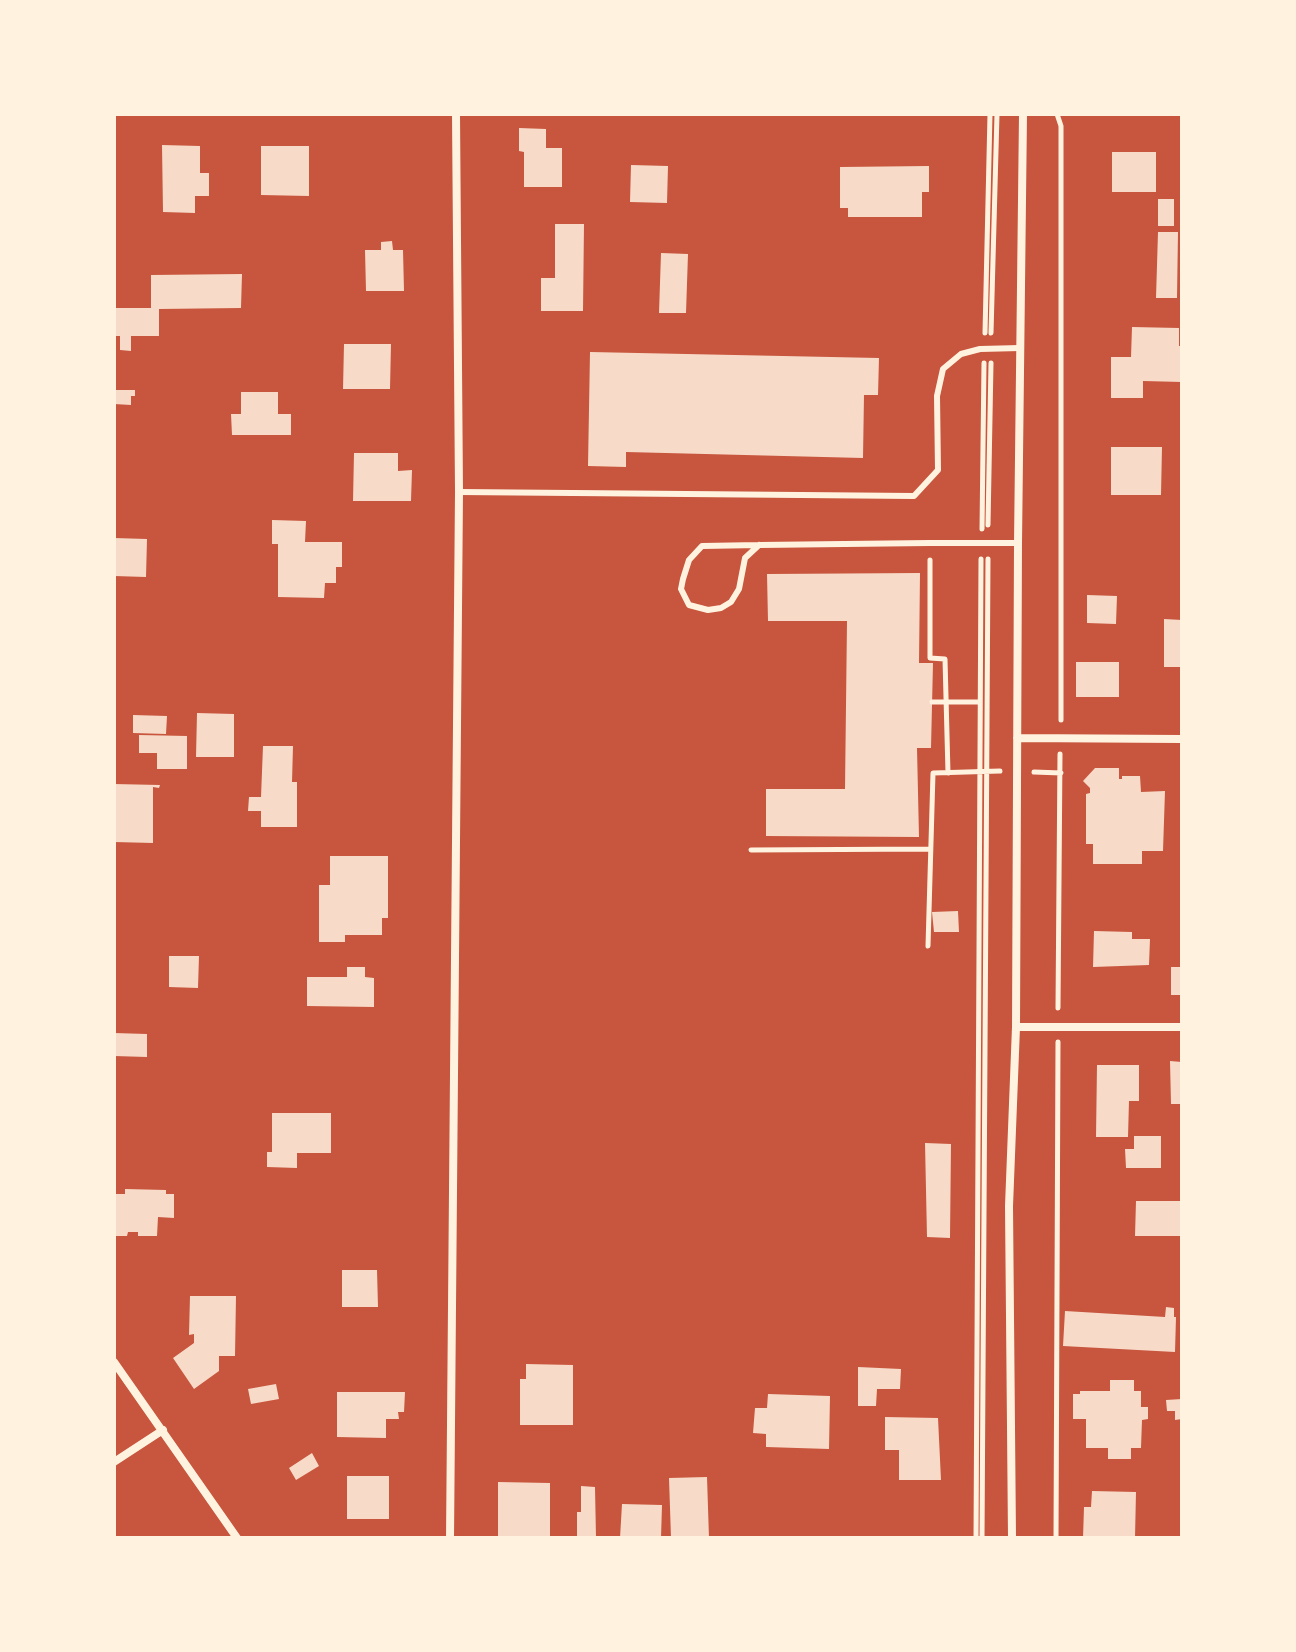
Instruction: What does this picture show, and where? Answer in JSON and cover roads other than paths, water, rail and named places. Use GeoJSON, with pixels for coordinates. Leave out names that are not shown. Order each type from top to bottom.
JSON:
{"type":"FeatureCollection","features":[{"type":"Feature","properties":{"kind":"street"},"geometry":{"type":"LineString","coordinates":[[450,1538],[459,492],[456,114]]}},
{"type":"Feature","properties":{"kind":"street"},"geometry":{"type":"LineString","coordinates":[[1012,1538],[1009,1206],[1016,1027],[1023,114]]}},
{"type":"Feature","properties":{"kind":"street"},"geometry":{"type":"LineString","coordinates":[[1017,738],[1182,739]]}},
{"type":"Feature","properties":{"kind":"street"},"geometry":{"type":"LineString","coordinates":[[1016,1027],[1182,1027]]}},
{"type":"Feature","properties":{"kind":"street"},"geometry":{"type":"LineString","coordinates":[[114,1362],[237,1538]]}},
{"type":"Feature","properties":{"kind":"street"},"geometry":{"type":"LineString","coordinates":[[114,1462],[163,1430]]}},
{"type":"Feature","properties":{"kind":"lane"},"geometry":{"type":"LineString","coordinates":[[459,492],[914,496],[938,470],[937,396],[943,369],[961,354],[988,348],[1020,348]]}},
{"type":"Feature","properties":{"kind":"lane"},"geometry":{"type":"LineString","coordinates":[[759,545],[745,558],[739,589],[731,602],[708,610],[689,605],[681,589],[683,579],[689,560],[702,546],[759,545],[930,543],[1018,543]]}}]}
